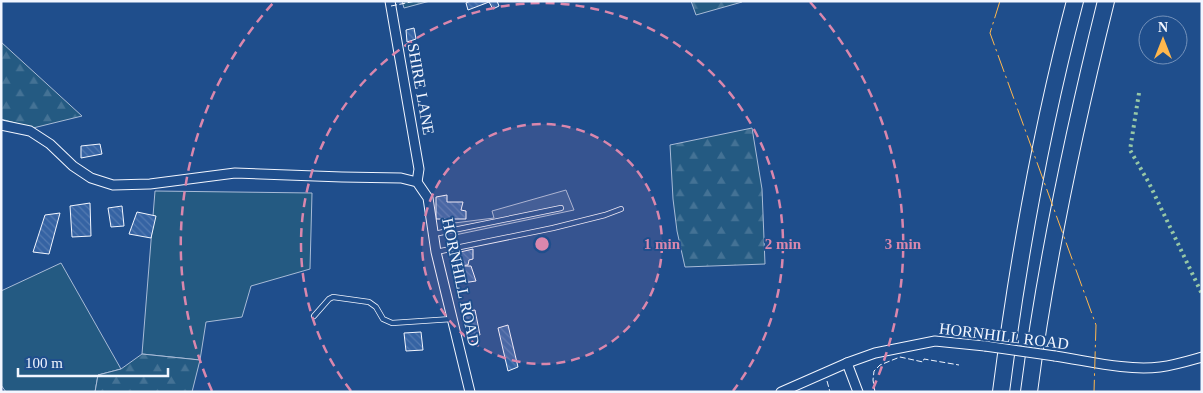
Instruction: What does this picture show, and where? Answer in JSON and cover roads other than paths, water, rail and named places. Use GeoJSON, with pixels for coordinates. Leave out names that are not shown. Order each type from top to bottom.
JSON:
{"type":"FeatureCollection","features":[{"type":"Feature","properties":{"kind":"highway"},"geometry":{"type":"LineString","coordinates":[[1001,392],[1024,239],[1041,146],[1075,1]]}},
{"type":"Feature","properties":{"kind":"highway"},"geometry":{"type":"LineString","coordinates":[[1029,392],[1044,292],[1061,200],[1083,95],[1106,1]]}},
{"type":"Feature","properties":{"kind":"street","name":"SHIRE LANE"},"geometry":{"type":"LineString","coordinates":[[390,1],[419,169],[417,182]]}},
{"type":"Feature","properties":{"kind":"street"},"geometry":{"type":"LineString","coordinates":[[1,125],[30,131],[50,144],[73,166],[91,178],[113,185],[150,184],[235,172],[401,178],[417,182]]}},
{"type":"Feature","properties":{"kind":"street","name":"HORNHILL ROAD"},"geometry":{"type":"LineString","coordinates":[[417,182],[428,198],[436,252],[470,392]]}},
{"type":"Feature","properties":{"kind":"street","name":"HORNHILL ROAD"},"geometry":{"type":"LineString","coordinates":[[781,392],[875,353],[935,341],[1127,366],[1158,367],[1202,357]]}},
{"type":"Feature","properties":{"kind":"street"},"geometry":{"type":"LineString","coordinates":[[847,363],[858,392]]}},
{"type":"Feature","properties":{"kind":"lane"},"geometry":{"type":"LineString","coordinates":[[434,234],[561,208]]}},
{"type":"Feature","properties":{"kind":"lane"},"geometry":{"type":"LineString","coordinates":[[436,252],[553,228],[621,209]]}},
{"type":"Feature","properties":{"kind":"lane"},"geometry":{"type":"LineString","coordinates":[[314,316],[333,297],[369,302],[376,307],[383,319],[392,323],[453,318]]}}]}
